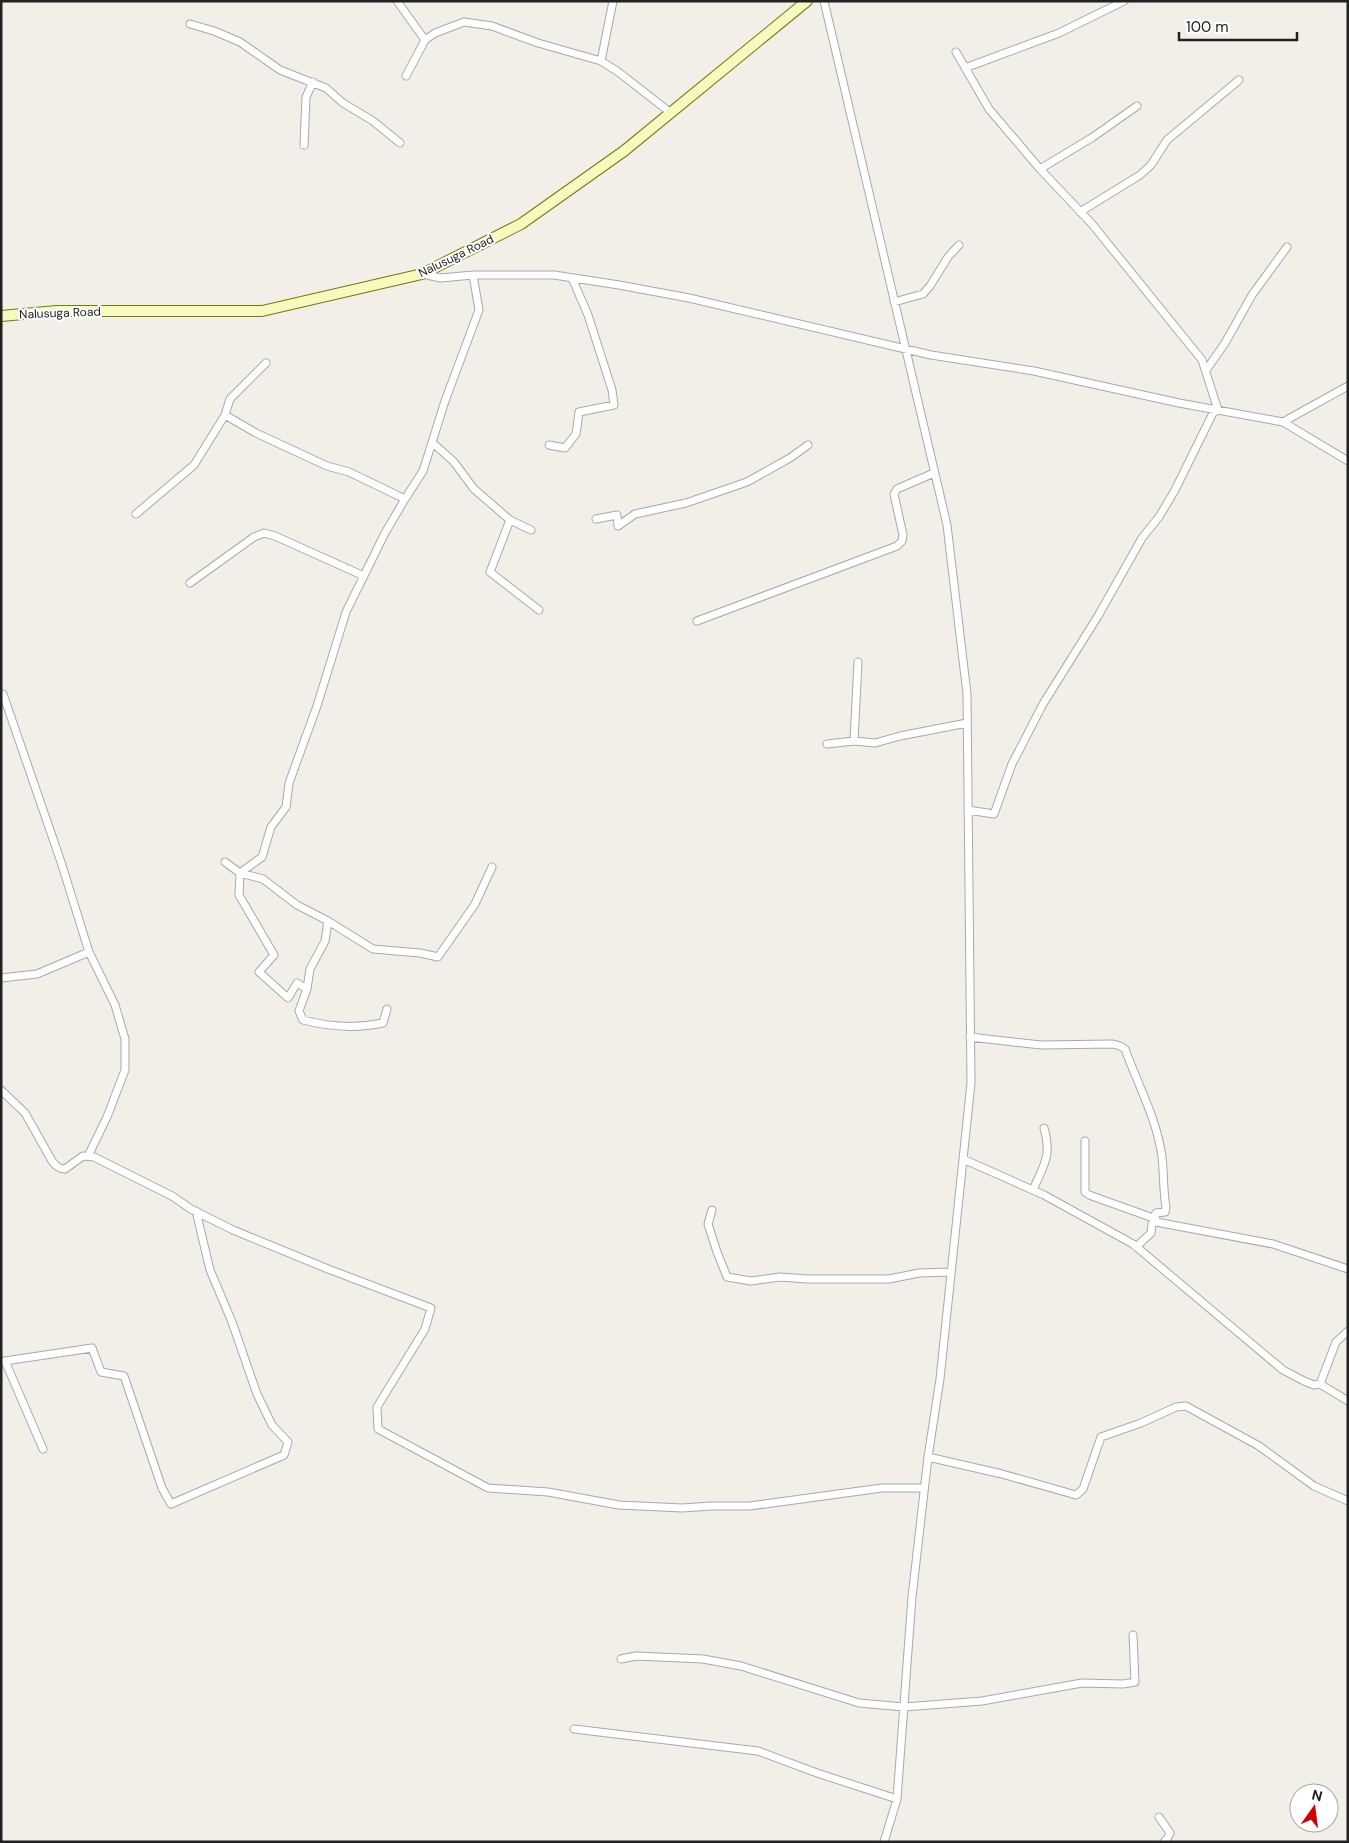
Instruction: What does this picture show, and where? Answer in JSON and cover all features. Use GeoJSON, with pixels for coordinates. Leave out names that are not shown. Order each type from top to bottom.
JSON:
{"type":"FeatureCollection","features":[{"type":"Feature","properties":{"kind":"street"},"geometry":{"type":"LineString","coordinates":[[397,1],[425,40]]}},
{"type":"Feature","properties":{"kind":"street"},"geometry":{"type":"LineString","coordinates":[[601,61],[613,1]]}},
{"type":"Feature","properties":{"kind":"street","name":"Nalusuga Road"},"geometry":{"type":"LineString","coordinates":[[1,316],[57,311],[262,311],[422,274],[522,224],[624,151],[806,1]]}},
{"type":"Feature","properties":{"kind":"street"},"geometry":{"type":"LineString","coordinates":[[824,1],[946,525],[967,694],[971,1083],[940,1379],[928,1457],[912,1597],[899,1762],[898,1799],[884,1842]]}},
{"type":"Feature","properties":{"kind":"street"},"geometry":{"type":"LineString","coordinates":[[965,68],[1059,33],[1124,1]]}},
{"type":"Feature","properties":{"kind":"street"},"geometry":{"type":"LineString","coordinates":[[406,76],[425,40],[435,33],[464,22],[492,26],[538,43],[601,61],[671,113]]}},
{"type":"Feature","properties":{"kind":"street"},"geometry":{"type":"LineString","coordinates":[[190,24],[235,40],[255,51],[280,70],[326,88],[343,103],[373,122],[400,143]]}},
{"type":"Feature","properties":{"kind":"street"},"geometry":{"type":"LineString","coordinates":[[956,52],[989,109],[1040,169],[1092,224],[1202,360],[1218,410]]}},
{"type":"Feature","properties":{"kind":"street"},"geometry":{"type":"LineString","coordinates":[[1080,212],[1140,175],[1151,165],[1167,140],[1239,80]]}},
{"type":"Feature","properties":{"kind":"street"},"geometry":{"type":"LineString","coordinates":[[304,145],[306,97],[312,82]]}},
{"type":"Feature","properties":{"kind":"street"},"geometry":{"type":"LineString","coordinates":[[1040,169],[1093,137],[1137,106]]}},
{"type":"Feature","properties":{"kind":"street"},"geometry":{"type":"LineString","coordinates":[[894,302],[923,294],[948,257],[959,245]]}},
{"type":"Feature","properties":{"kind":"street"},"geometry":{"type":"LineString","coordinates":[[1206,369],[1225,343],[1252,295],[1287,247]]}},
{"type":"Feature","properties":{"kind":"street"},"geometry":{"type":"LineString","coordinates":[[422,274],[441,278],[473,275],[554,275],[689,298],[966,362],[1034,371],[1179,403],[1283,422],[1348,461]]}},
{"type":"Feature","properties":{"kind":"street"},"geometry":{"type":"LineString","coordinates":[[240,873],[262,857],[270,827],[286,807],[290,783],[317,706],[346,612],[405,498],[423,472],[445,401],[480,310],[473,275]]}},
{"type":"Feature","properties":{"kind":"street"},"geometry":{"type":"LineString","coordinates":[[549,445],[565,448],[576,434],[579,412],[614,405],[612,390],[588,315],[572,278]]}},
{"type":"Feature","properties":{"kind":"street"},"geometry":{"type":"LineString","coordinates":[[136,514],[194,465],[225,415],[230,399],[266,362]]}},
{"type":"Feature","properties":{"kind":"street"},"geometry":{"type":"LineString","coordinates":[[1283,422],[1348,386]]}},
{"type":"Feature","properties":{"kind":"street"},"geometry":{"type":"LineString","coordinates":[[968,810],[994,814],[1012,764],[1043,704],[1127,568],[1142,538],[1159,517],[1175,490],[1213,413],[1218,410]]}},
{"type":"Feature","properties":{"kind":"street"},"geometry":{"type":"LineString","coordinates":[[225,415],[256,433],[327,466],[349,472],[405,498]]}},
{"type":"Feature","properties":{"kind":"street"},"geometry":{"type":"LineString","coordinates":[[433,443],[454,462],[474,489],[510,520],[532,530]]}},
{"type":"Feature","properties":{"kind":"street"},"geometry":{"type":"LineString","coordinates":[[596,519],[617,514],[618,526],[635,514],[686,503],[747,482],[790,458],[808,445]]}},
{"type":"Feature","properties":{"kind":"street"},"geometry":{"type":"LineString","coordinates":[[697,620],[897,546],[902,541],[903,535],[894,494],[897,489],[934,473]]}},
{"type":"Feature","properties":{"kind":"street"},"geometry":{"type":"LineString","coordinates":[[510,520],[490,572],[539,610]]}},
{"type":"Feature","properties":{"kind":"street"},"geometry":{"type":"LineString","coordinates":[[190,583],[254,537],[264,533],[275,536],[364,576]]}},
{"type":"Feature","properties":{"kind":"street"},"geometry":{"type":"LineString","coordinates":[[854,741],[858,662]]}},
{"type":"Feature","properties":{"kind":"street"},"geometry":{"type":"LineString","coordinates":[[3,694],[61,862],[89,952],[115,1005],[125,1039],[125,1070],[107,1117],[88,1156]]}},
{"type":"Feature","properties":{"kind":"street"},"geometry":{"type":"LineString","coordinates":[[827,744],[854,741],[875,743],[900,736],[967,723]]}},
{"type":"Feature","properties":{"kind":"street"},"geometry":{"type":"LineString","coordinates":[[224,862],[240,873],[263,879],[297,905],[328,921],[373,949],[420,953],[438,957],[475,904],[492,867]]}},
{"type":"Feature","properties":{"kind":"street"},"geometry":{"type":"LineString","coordinates":[[240,873],[239,895],[274,955],[259,972],[288,998],[297,983],[307,989]]}},
{"type":"Feature","properties":{"kind":"street"},"geometry":{"type":"LineString","coordinates":[[328,921],[325,942],[310,969],[307,989],[299,1011],[303,1020],[327,1026],[383,1024],[387,1009]]}},
{"type":"Feature","properties":{"kind":"street"},"geometry":{"type":"LineString","coordinates":[[1,978],[37,974],[89,952]]}},
{"type":"Feature","properties":{"kind":"street"},"geometry":{"type":"LineString","coordinates":[[970,1037],[1042,1046],[1113,1044],[1125,1049],[1151,1113],[1162,1157],[1166,1207],[1165,1212],[1156,1213],[1151,1233],[1136,1247]]}},
{"type":"Feature","properties":{"kind":"street"},"geometry":{"type":"LineString","coordinates":[[1,1090],[24,1113],[56,1166],[65,1169],[83,1156],[88,1156],[172,1196],[196,1212],[233,1230],[431,1308],[425,1329],[378,1407],[378,1429],[488,1488],[548,1492],[619,1505],[682,1508],[750,1506],[882,1488],[920,1488]]}},
{"type":"Feature","properties":{"kind":"street"},"geometry":{"type":"LineString","coordinates":[[1033,1190],[1048,1155],[1048,1144],[1044,1128]]}},
{"type":"Feature","properties":{"kind":"street"},"geometry":{"type":"LineString","coordinates":[[1085,1140],[1085,1192],[1089,1195],[1155,1220],[1273,1244],[1348,1269]]}},
{"type":"Feature","properties":{"kind":"street"},"geometry":{"type":"LineString","coordinates":[[963,1159],[1033,1190],[1090,1219],[1136,1247],[1283,1370],[1304,1382],[1314,1385],[1320,1384],[1348,1401]]}},
{"type":"Feature","properties":{"kind":"street"},"geometry":{"type":"LineString","coordinates":[[712,1210],[708,1224],[727,1276],[751,1281],[780,1277],[807,1279],[889,1279],[919,1273],[951,1272]]}},
{"type":"Feature","properties":{"kind":"street"},"geometry":{"type":"LineString","coordinates":[[43,1449],[5,1361],[92,1348],[101,1372],[124,1376],[162,1488],[170,1504],[284,1455],[288,1442],[272,1425],[257,1394],[232,1322],[210,1270],[196,1212]]}},
{"type":"Feature","properties":{"kind":"street"},"geometry":{"type":"LineString","coordinates":[[1320,1384],[1336,1342],[1348,1331]]}},
{"type":"Feature","properties":{"kind":"street"},"geometry":{"type":"LineString","coordinates":[[928,1457],[1002,1474],[1076,1495],[1082,1488],[1102,1437],[1141,1423],[1176,1407],[1186,1406],[1260,1446],[1314,1486],[1348,1501]]}},
{"type":"Feature","properties":{"kind":"street"},"geometry":{"type":"LineString","coordinates":[[621,1659],[636,1656],[703,1659],[722,1662],[741,1666],[858,1703],[904,1708],[982,1701],[1082,1683],[1123,1684],[1135,1682],[1132,1636]]}},
{"type":"Feature","properties":{"kind":"street"},"geometry":{"type":"LineString","coordinates":[[574,1730],[758,1751],[787,1760],[817,1773],[898,1799]]}},
{"type":"Feature","properties":{"kind":"street"},"geometry":{"type":"LineString","coordinates":[[1159,1817],[1170,1833],[1164,1842]]}}]}
